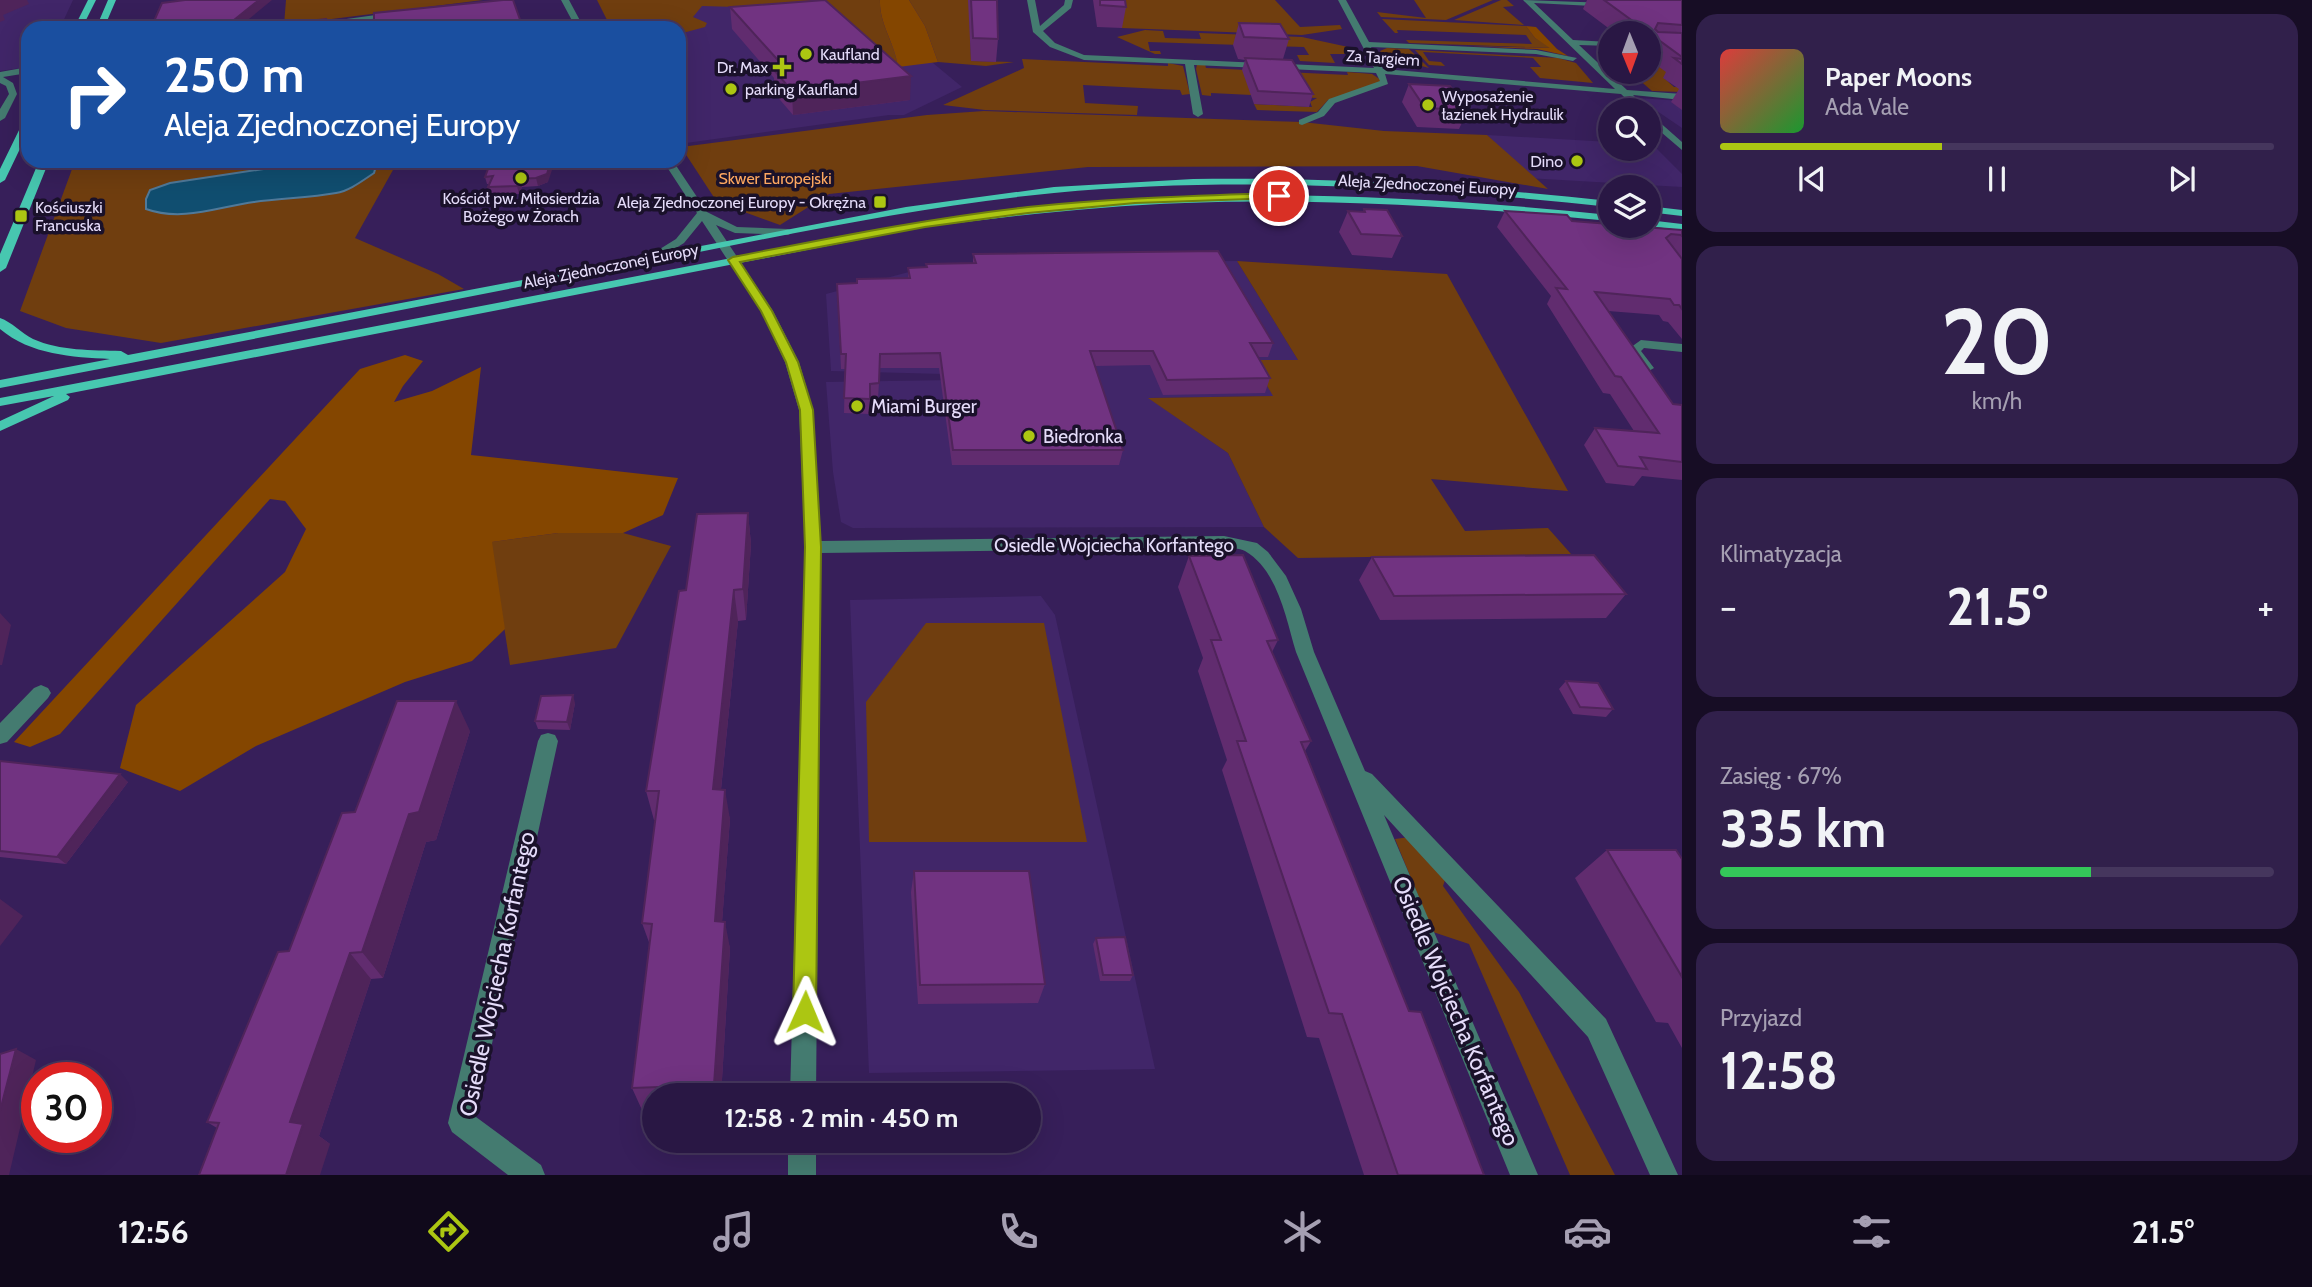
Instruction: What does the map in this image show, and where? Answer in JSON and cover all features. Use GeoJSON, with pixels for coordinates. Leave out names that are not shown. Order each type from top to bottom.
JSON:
{"type":"FeatureCollection","features":[{"type":"Feature","properties":{"kind":"main road"},"geometry":{"type":"LineString","coordinates":[[82,21],[92,0]]}},
{"type":"Feature","properties":{"kind":"main road"},"geometry":{"type":"LineString","coordinates":[[103,21],[112,0]]}},
{"type":"Feature","properties":{"kind":"main road"},"geometry":{"type":"LineString","coordinates":[[0,180],[21,136]]}},
{"type":"Feature","properties":{"kind":"main road"},"geometry":{"type":"LineString","coordinates":[[0,268],[41,168]]}},
{"type":"Feature","properties":{"kind":"main road","name":"Aleja Zjednoczonej Europy"},"geometry":{"type":"LineString","coordinates":[[0,384],[722,244],[1012,195],[1160,184],[1281,182],[1370,184],[1598,203]]}},
{"type":"Feature","properties":{"kind":"main road","name":"Aleja Zjednoczonej Europy"},"geometry":{"type":"LineString","coordinates":[[0,402],[733,260],[981,216],[1077,205],[1187,198],[1371,198],[1515,207],[1598,217]]}},
{"type":"Feature","properties":{"kind":"main road"},"geometry":{"type":"LineString","coordinates":[[1661,211],[1682,213]]}},
{"type":"Feature","properties":{"kind":"main road"},"geometry":{"type":"LineString","coordinates":[[1661,225],[1682,227]]}},
{"type":"Feature","properties":{"kind":"main road"},"geometry":{"type":"LineString","coordinates":[[0,322],[22,340],[51,351],[120,355],[163,354]]}},
{"type":"Feature","properties":{"kind":"main road"},"geometry":{"type":"LineString","coordinates":[[0,427],[94,383]]}},
{"type":"Feature","properties":{"kind":"street"},"geometry":{"type":"LineString","coordinates":[[565,0],[576,21]]}},
{"type":"Feature","properties":{"kind":"street"},"geometry":{"type":"LineString","coordinates":[[1031,0],[1031,19],[1037,32],[1068,6],[1069,0]]}},
{"type":"Feature","properties":{"kind":"street"},"geometry":{"type":"LineString","coordinates":[[1302,122],[1321,114],[1332,101],[1385,82],[1342,0]]}},
{"type":"Feature","properties":{"kind":"street"},"geometry":{"type":"LineString","coordinates":[[1529,2],[1620,5]]}},
{"type":"Feature","properties":{"kind":"street"},"geometry":{"type":"LineString","coordinates":[[1529,2],[1572,8]]}},
{"type":"Feature","properties":{"kind":"street"},"geometry":{"type":"LineString","coordinates":[[1529,2],[1630,98]]}},
{"type":"Feature","properties":{"kind":"street"},"geometry":{"type":"LineString","coordinates":[[1553,23],[1555,11],[1598,5]]}},
{"type":"Feature","properties":{"kind":"street"},"geometry":{"type":"LineString","coordinates":[[369,21],[410,13]]}},
{"type":"Feature","properties":{"kind":"street","name":"Za Targiem"},"geometry":{"type":"LineString","coordinates":[[1037,32],[1061,51],[1084,57],[1381,72],[1682,97]]}},
{"type":"Feature","properties":{"kind":"street"},"geometry":{"type":"LineString","coordinates":[[1573,43],[1598,44]]}},
{"type":"Feature","properties":{"kind":"street"},"geometry":{"type":"LineString","coordinates":[[1366,44],[1536,52],[1573,58]]}},
{"type":"Feature","properties":{"kind":"street"},"geometry":{"type":"LineString","coordinates":[[1189,62],[1198,114]]}},
{"type":"Feature","properties":{"kind":"street"},"geometry":{"type":"LineString","coordinates":[[0,77],[21,72]]}},
{"type":"Feature","properties":{"kind":"street"},"geometry":{"type":"LineString","coordinates":[[10,85],[21,76]]}},
{"type":"Feature","properties":{"kind":"street"},"geometry":{"type":"LineString","coordinates":[[0,77],[10,85],[13,94],[0,118]]}},
{"type":"Feature","properties":{"kind":"street"},"geometry":{"type":"LineString","coordinates":[[1661,127],[1682,147]]}},
{"type":"Feature","properties":{"kind":"street"},"geometry":{"type":"LineString","coordinates":[[673,168],[767,311],[792,362],[806,410],[813,547],[803,1083]]}},
{"type":"Feature","properties":{"kind":"street"},"geometry":{"type":"LineString","coordinates":[[702,213],[720,225],[735,230],[788,232]]}},
{"type":"Feature","properties":{"kind":"street","name":"Aleja Zjednoczonej Europy"},"geometry":{"type":"LineString","coordinates":[[653,257],[680,241],[702,213]]}},
{"type":"Feature","properties":{"kind":"street"},"geometry":{"type":"LineString","coordinates":[[1658,384],[1634,350],[1640,344],[1682,348]]}},
{"type":"Feature","properties":{"kind":"street","name":"Osiedle Wojciecha Korfantego"},"geometry":{"type":"LineString","coordinates":[[813,547],[1224,542],[1250,546],[1268,564],[1285,591],[1305,652],[1524,1175]]}},
{"type":"Feature","properties":{"kind":"street"},"geometry":{"type":"LineString","coordinates":[[0,736],[41,693]]}},
{"type":"Feature","properties":{"kind":"street","name":"Osiedle Wojciecha Korfantego"},"geometry":{"type":"LineString","coordinates":[[531,1175],[461,1123],[548,741]]}},
{"type":"Feature","properties":{"kind":"street","name":"Osiedle Wojciecha Korfantego"},"geometry":{"type":"LineString","coordinates":[[1355,770],[1597,1028],[1664,1175]]}},
{"type":"Feature","properties":{"kind":"street"},"geometry":{"type":"LineString","coordinates":[[802,1153],[802,1175]]}},
{"type":"Feature","properties":{"kind":"shaded area"},"geometry":{"type":"Polygon","coordinates":[[[0,0],[73,0],[63,21],[21,21],[21,68],[0,71],[0,0]]]}},
{"type":"Feature","properties":{"kind":"shaded area"},"geometry":{"type":"Polygon","coordinates":[[[700,0],[801,3],[933,63],[962,87],[904,115],[686,143],[684,21],[700,0]]]}},
{"type":"Feature","properties":{"kind":"shaded area"},"geometry":{"type":"Polygon","coordinates":[[[880,0],[909,0],[925,26],[938,62],[898,67],[882,17],[880,0]]]}},
{"type":"Feature","properties":{"kind":"shaded area"},"geometry":{"type":"Polygon","coordinates":[[[1526,26],[1536,27],[1557,49],[1568,56],[1537,49],[1467,46],[1550,48],[1535,38],[1526,26]]]}},
{"type":"Feature","properties":{"kind":"shaded area"},"geometry":{"type":"Polygon","coordinates":[[[1661,100],[1682,101],[1682,128],[1661,114],[1661,100]]]}},
{"type":"Feature","properties":{"kind":"shaded area"},"geometry":{"type":"Polygon","coordinates":[[[1487,135],[1598,141],[1598,161],[1661,161],[1661,153],[1682,174],[1682,187],[1661,186],[1661,175],[1598,175],[1598,182],[1527,178],[1487,135]]]}},
{"type":"Feature","properties":{"kind":"shaded area"},"geometry":{"type":"Polygon","coordinates":[[[1237,261],[1298,360],[1274,396],[1149,398],[1228,453],[1264,527],[853,528],[841,522],[833,472],[826,382],[1092,378],[831,371],[826,294],[939,264],[1237,261]]]}},
{"type":"Feature","properties":{"kind":"shaded area"},"geometry":{"type":"Polygon","coordinates":[[[405,355],[423,361],[394,402],[432,391],[481,367],[471,455],[678,478],[663,515],[623,533],[558,533],[492,542],[505,629],[472,661],[405,682],[256,746],[180,791],[120,768],[136,705],[285,572],[306,529],[285,501],[270,499],[60,734],[30,747],[14,742],[360,369],[405,355]]]}},
{"type":"Feature","properties":{"kind":"shaded area"},"geometry":{"type":"Polygon","coordinates":[[[1041,596],[1055,615],[1155,1069],[869,1073],[850,600],[1041,596]]]}},
{"type":"Feature","properties":{"kind":"green space"},"geometry":{"type":"Polygon","coordinates":[[[286,0],[483,0],[316,21],[284,21],[286,0]]]}},
{"type":"Feature","properties":{"kind":"green space"},"geometry":{"type":"Polygon","coordinates":[[[597,0],[880,0],[882,17],[898,67],[769,8],[702,6],[693,17],[707,23],[705,27],[686,32],[686,21],[608,21],[597,0]]]}},
{"type":"Feature","properties":{"kind":"green space"},"geometry":{"type":"Polygon","coordinates":[[[909,0],[969,0],[971,61],[1014,62],[986,66],[938,62],[925,26],[909,0]]]}},
{"type":"Feature","properties":{"kind":"green space"},"geometry":{"type":"Polygon","coordinates":[[[1117,0],[1275,0],[1300,27],[1340,25],[1342,29],[1302,35],[1122,28],[1117,0]]]}},
{"type":"Feature","properties":{"kind":"green space"},"geometry":{"type":"Polygon","coordinates":[[[1414,0],[1493,0],[1446,20],[1381,17],[1377,12],[1426,18],[1414,0]]]}},
{"type":"Feature","properties":{"kind":"green space"},"geometry":{"type":"Polygon","coordinates":[[[1501,0],[1507,0],[1514,6],[1503,7],[1524,25],[1454,20],[1501,0]]]}},
{"type":"Feature","properties":{"kind":"green space"},"geometry":{"type":"Polygon","coordinates":[[[1382,19],[1526,26],[1535,38],[1552,48],[1409,43],[1406,40],[1532,44],[1526,35],[1397,30],[1398,33],[1395,33],[1382,19]]]}},
{"type":"Feature","properties":{"kind":"green space"},"geometry":{"type":"Polygon","coordinates":[[[1145,30],[1163,31],[1165,38],[1201,39],[1199,33],[1302,37],[1353,48],[1357,54],[1330,54],[1335,63],[1300,61],[1297,55],[1309,55],[1304,47],[1148,42],[1150,51],[1160,51],[1161,54],[1155,54],[1117,37],[1145,30]]]}},
{"type":"Feature","properties":{"kind":"green space"},"geometry":{"type":"Polygon","coordinates":[[[1387,48],[1409,49],[1429,68],[1384,56],[1380,51],[1387,48]]]}},
{"type":"Feature","properties":{"kind":"green space"},"geometry":{"type":"Polygon","coordinates":[[[1415,50],[1558,58],[1576,63],[1593,83],[1540,78],[1530,67],[1541,67],[1533,58],[1423,52],[1429,61],[1441,62],[1445,66],[1429,65],[1415,50]]]}},
{"type":"Feature","properties":{"kind":"green space"},"geometry":{"type":"Polygon","coordinates":[[[1661,51],[1681,55],[1664,78],[1674,87],[1680,87],[1682,92],[1652,91],[1644,84],[1661,84],[1661,51]]]}},
{"type":"Feature","properties":{"kind":"green space"},"geometry":{"type":"Polygon","coordinates":[[[1022,59],[1168,66],[1168,63],[1183,66],[1190,94],[1182,95],[1180,90],[1083,85],[1085,103],[1138,106],[1137,115],[985,110],[943,105],[1024,68],[1022,59]]]}},
{"type":"Feature","properties":{"kind":"green space"},"geometry":{"type":"Polygon","coordinates":[[[1205,64],[1206,68],[1372,74],[1381,80],[1377,84],[1328,100],[1317,112],[1257,110],[1254,104],[1312,107],[1310,102],[1317,98],[1211,93],[1211,96],[1202,95],[1196,69],[1197,65],[1205,64]]]}},
{"type":"Feature","properties":{"kind":"green space","name":"Skwer Europejski"},"geometry":{"type":"Polygon","coordinates":[[[984,111],[1302,122],[1384,131],[1487,135],[1548,189],[1417,166],[1088,167],[829,194],[780,225],[717,202],[686,155],[686,146],[927,115],[984,111]]]}},
{"type":"Feature","properties":{"kind":"green space"},"geometry":{"type":"Polygon","coordinates":[[[72,168],[394,168],[355,238],[438,274],[464,289],[161,343],[66,328],[20,311],[72,168]]]}},
{"type":"Feature","properties":{"kind":"green space"},"geometry":{"type":"Polygon","coordinates":[[[1237,261],[1447,274],[1568,491],[1431,479],[1465,531],[1548,528],[1571,554],[1298,558],[1264,527],[1228,453],[1148,398],[1273,396],[1252,360],[1298,360],[1237,261]]]}},
{"type":"Feature","properties":{"kind":"green space"},"geometry":{"type":"Polygon","coordinates":[[[558,533],[623,533],[671,546],[616,648],[510,665],[491,542],[558,533]]]}},
{"type":"Feature","properties":{"kind":"green space"},"geometry":{"type":"Polygon","coordinates":[[[926,623],[1044,623],[1087,842],[869,842],[866,702],[926,623]]]}},
{"type":"Feature","properties":{"kind":"green space"},"geometry":{"type":"Polygon","coordinates":[[[1410,837],[1446,877],[1443,886],[1519,992],[1615,1175],[1570,1175],[1469,944],[1433,932],[1395,839],[1410,837]]]}},
{"type":"Feature","properties":{"kind":"water"},"geometry":{"type":"Polygon","coordinates":[[[270,168],[375,168],[374,173],[351,188],[336,193],[254,202],[186,214],[160,213],[146,209],[150,190],[170,183],[270,168]]]}},
{"type":"Feature","properties":{"kind":"building"},"geometry":{"type":"Polygon","coordinates":[[[185,0],[259,0],[233,21],[154,21],[162,3],[185,0]]]}},
{"type":"Feature","properties":{"kind":"building"},"geometry":{"type":"Polygon","coordinates":[[[513,0],[520,21],[374,21],[374,13],[513,0]]]}},
{"type":"Feature","properties":{"kind":"building"},"geometry":{"type":"Polygon","coordinates":[[[825,0],[911,76],[792,91],[774,70],[786,69],[730,7],[825,0]]]}},
{"type":"Feature","properties":{"kind":"building"},"geometry":{"type":"Polygon","coordinates":[[[971,0],[997,0],[998,39],[973,38],[971,0]]]}},
{"type":"Feature","properties":{"kind":"building"},"geometry":{"type":"Polygon","coordinates":[[[1100,0],[1125,0],[1126,7],[1100,5],[1100,0]]]}},
{"type":"Feature","properties":{"kind":"building"},"geometry":{"type":"Polygon","coordinates":[[[1604,0],[1682,0],[1682,25],[1661,23],[1661,21],[1633,21],[1604,0]]]}},
{"type":"Feature","properties":{"kind":"building"},"geometry":{"type":"Polygon","coordinates":[[[1239,23],[1280,24],[1289,39],[1244,37],[1239,23]]]}},
{"type":"Feature","properties":{"kind":"building"},"geometry":{"type":"Polygon","coordinates":[[[1661,32],[1682,33],[1682,57],[1661,42],[1661,32]]]}},
{"type":"Feature","properties":{"kind":"building"},"geometry":{"type":"Polygon","coordinates":[[[1245,58],[1292,60],[1313,94],[1258,91],[1245,58]]]}},
{"type":"Feature","properties":{"kind":"building"},"geometry":{"type":"Polygon","coordinates":[[[1409,84],[1450,86],[1468,110],[1425,108],[1409,84]]]}},
{"type":"Feature","properties":{"kind":"building"},"geometry":{"type":"Polygon","coordinates":[[[488,168],[549,168],[547,174],[520,179],[517,186],[488,187],[493,176],[485,177],[488,168]]]}},
{"type":"Feature","properties":{"kind":"building"},"geometry":{"type":"Polygon","coordinates":[[[1364,209],[1387,210],[1402,236],[1361,234],[1348,211],[1365,212],[1364,209]]]}},
{"type":"Feature","properties":{"kind":"building"},"geometry":{"type":"Polygon","coordinates":[[[1505,211],[1567,215],[1572,221],[1598,223],[1598,238],[1661,238],[1661,228],[1682,230],[1682,236],[1671,234],[1666,238],[1682,259],[1682,309],[1670,299],[1595,292],[1673,404],[1682,405],[1682,462],[1640,457],[1647,469],[1618,466],[1595,428],[1659,433],[1621,377],[1615,376],[1556,288],[1567,289],[1505,211]]]}},
{"type":"Feature","properties":{"kind":"building"},"geometry":{"type":"Polygon","coordinates":[[[1218,251],[1273,343],[1250,343],[1270,378],[1167,380],[1153,351],[1090,351],[1123,450],[953,450],[940,353],[880,354],[879,383],[870,384],[870,399],[844,398],[846,354],[841,354],[837,284],[857,283],[857,279],[910,278],[908,268],[927,267],[926,264],[976,263],[973,254],[1218,251]]]}},
{"type":"Feature","properties":{"kind":"building"},"geometry":{"type":"Polygon","coordinates":[[[748,513],[743,589],[734,590],[713,789],[725,790],[715,921],[725,922],[714,1083],[642,1083],[642,1088],[632,1088],[652,924],[642,923],[659,791],[646,791],[679,591],[686,590],[697,514],[748,513]]]}},
{"type":"Feature","properties":{"kind":"building"},"geometry":{"type":"Polygon","coordinates":[[[1243,555],[1278,640],[1267,641],[1311,741],[1301,742],[1409,1011],[1421,1012],[1484,1175],[1398,1175],[1342,1014],[1329,1013],[1237,741],[1246,741],[1211,640],[1221,640],[1189,556],[1243,555]]]}},
{"type":"Feature","properties":{"kind":"building"},"geometry":{"type":"Polygon","coordinates":[[[1594,555],[1626,594],[1394,596],[1372,557],[1594,555]]]}},
{"type":"Feature","properties":{"kind":"building"},"geometry":{"type":"Polygon","coordinates":[[[1566,681],[1598,683],[1613,709],[1580,707],[1566,681]]]}},
{"type":"Feature","properties":{"kind":"building"},"geometry":{"type":"Polygon","coordinates":[[[573,695],[567,722],[535,721],[541,696],[573,695]]]}},
{"type":"Feature","properties":{"kind":"building"},"geometry":{"type":"Polygon","coordinates":[[[397,701],[456,701],[419,812],[409,814],[362,952],[350,953],[290,1122],[303,1124],[286,1175],[199,1175],[219,1123],[207,1122],[278,952],[289,951],[342,813],[355,812],[397,701]]]}},
{"type":"Feature","properties":{"kind":"building"},"geometry":{"type":"Polygon","coordinates":[[[0,761],[120,774],[57,857],[0,851],[0,761]]]}},
{"type":"Feature","properties":{"kind":"building"},"geometry":{"type":"Polygon","coordinates":[[[1607,850],[1676,850],[1682,859],[1682,977],[1607,850]]]}},
{"type":"Feature","properties":{"kind":"building"},"geometry":{"type":"Polygon","coordinates":[[[914,871],[1029,871],[1045,984],[920,985],[914,871]]]}},
{"type":"Feature","properties":{"kind":"building"},"geometry":{"type":"Polygon","coordinates":[[[1125,937],[1133,975],[1103,975],[1096,938],[1125,937]]]}},
{"type":"Feature","properties":{"kind":"building"},"geometry":{"type":"Polygon","coordinates":[[[16,1049],[0,1111],[0,1054],[16,1049]]]}},
{"type":"Feature","properties":{"kind":"place","name":"Kaufland"},"geometry":{"type":"Point","coordinates":[806,54]}},
{"type":"Feature","properties":{"kind":"place","name":"Dr. Max"},"geometry":{"type":"Point","coordinates":[782,67]}},
{"type":"Feature","properties":{"kind":"place","name":"parking Kaufland"},"geometry":{"type":"Point","coordinates":[731,89]}},
{"type":"Feature","properties":{"kind":"place","name":"Wyposażenie łazienek Hydraulik"},"geometry":{"type":"Point","coordinates":[1428,105]}},
{"type":"Feature","properties":{"kind":"place","name":"Dino"},"geometry":{"type":"Point","coordinates":[1577,161]}},
{"type":"Feature","properties":{"kind":"place","name":"Kościół pw. Miłosierdzia Bożego w Żorach"},"geometry":{"type":"Point","coordinates":[521,178]}},
{"type":"Feature","properties":{"kind":"place","name":"Aleja Zjednoczonej Europy - Okrężna"},"geometry":{"type":"Point","coordinates":[880,202]}},
{"type":"Feature","properties":{"kind":"place","name":"Kościuszki Francuska"},"geometry":{"type":"Point","coordinates":[21,216]}},
{"type":"Feature","properties":{"kind":"place","name":"Miami Burger"},"geometry":{"type":"Point","coordinates":[857,406]}},
{"type":"Feature","properties":{"kind":"place","name":"Biedronka"},"geometry":{"type":"Point","coordinates":[1029,436]}},
{"type":"Feature","properties":{"kind":"route"},"geometry":{"type":"LineString","coordinates":[[805,1012],[813,547],[806,410],[792,362],[767,311],[733,260],[925,224],[1028,210],[1135,200],[1279,196]]}}]}
